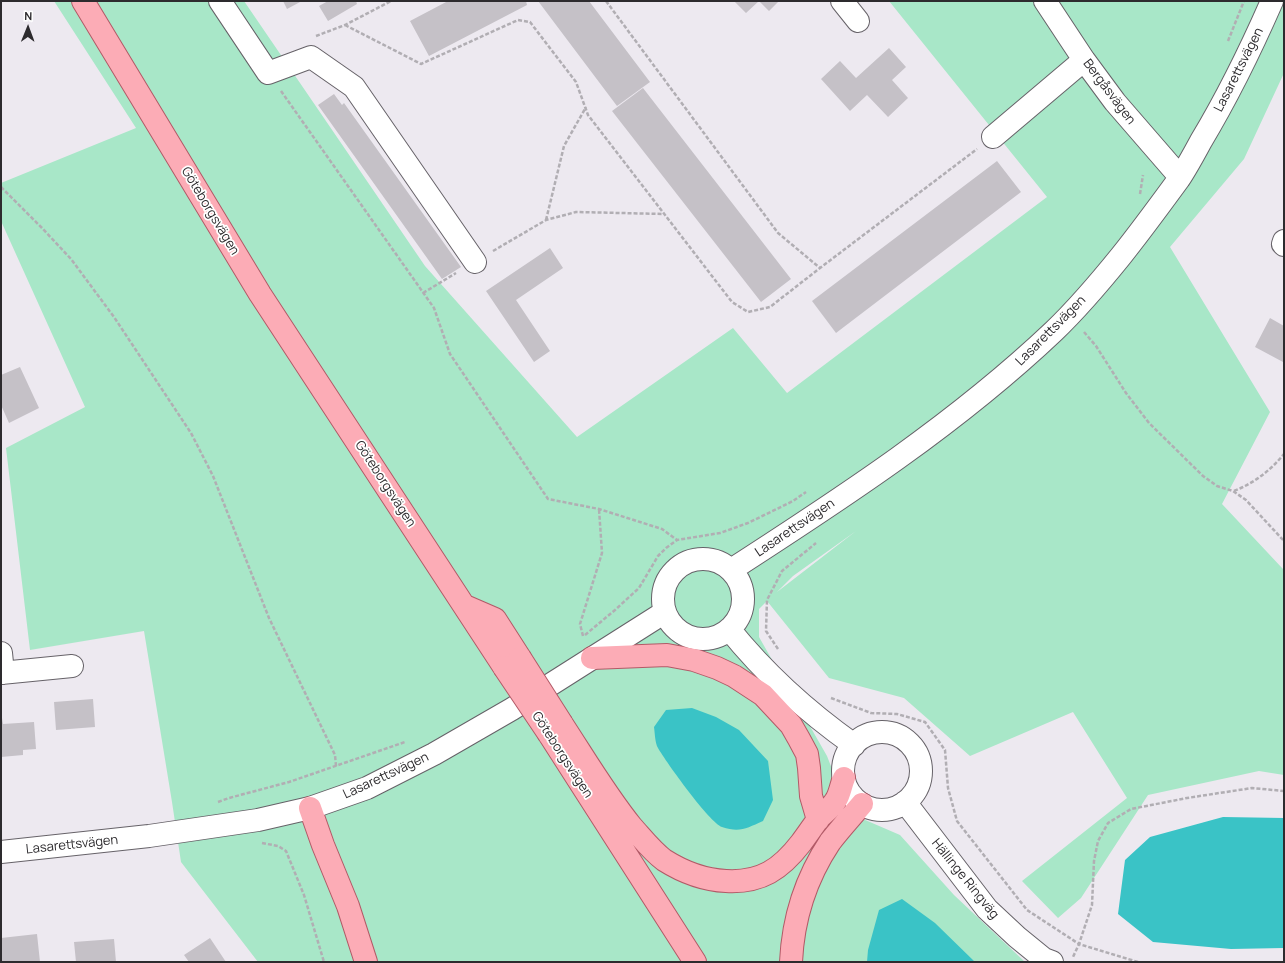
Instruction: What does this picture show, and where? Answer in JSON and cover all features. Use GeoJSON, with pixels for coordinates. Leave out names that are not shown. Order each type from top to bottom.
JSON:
{"type":"FeatureCollection","features":[{"type":"Feature","properties":{"kind":"main road","name":"Göteborgsvägen"},"geometry":{"type":"LineString","coordinates":[[83,1],[260,294],[465,606],[512,662],[556,729],[695,962]]}},
{"type":"Feature","properties":{"kind":"main road"},"geometry":{"type":"LineString","coordinates":[[592,658],[667,655],[694,660],[734,676],[763,695],[791,725],[807,754],[811,796],[818,820]]}},
{"type":"Feature","properties":{"kind":"main road"},"geometry":{"type":"LineString","coordinates":[[556,729],[642,839],[663,859],[692,874],[716,880],[736,881],[757,877],[780,866],[789,858],[818,820],[836,800],[844,778]]}},
{"type":"Feature","properties":{"kind":"main road"},"geometry":{"type":"LineString","coordinates":[[791,962],[796,918],[810,876],[831,841],[862,804]]}},
{"type":"Feature","properties":{"kind":"main road"},"geometry":{"type":"LineString","coordinates":[[310,808],[322,845],[348,906],[366,962]]}},
{"type":"Feature","properties":{"kind":"street"},"geometry":{"type":"LineString","coordinates":[[220,1],[268,73],[311,57],[354,86],[475,262]]}},
{"type":"Feature","properties":{"kind":"street"},"geometry":{"type":"LineString","coordinates":[[842,1],[858,21]]}},
{"type":"Feature","properties":{"kind":"street","name":"Bergåsvägen"},"geometry":{"type":"LineString","coordinates":[[1045,1],[1084,60],[1115,102],[1180,177]]}},
{"type":"Feature","properties":{"kind":"street","name":"Lasarettsvägen"},"geometry":{"type":"LineString","coordinates":[[732,570],[940,428],[998,382],[1055,330],[1096,286],[1144,226],[1180,177],[1227,98],[1272,1]]}},
{"type":"Feature","properties":{"kind":"street"},"geometry":{"type":"LineString","coordinates":[[993,137],[1084,60]]}},
{"type":"Feature","properties":{"kind":"street"},"geometry":{"type":"LineString","coordinates":[[708,559],[722,563],[732,570],[740,583],[744,602],[740,615],[729,629],[713,638],[696,638],[686,635],[675,628],[665,612],[663,604],[664,587],[671,573],[684,563],[693,560],[708,559]]}},
{"type":"Feature","properties":{"kind":"street","name":"Lasarettsvägen"},"geometry":{"type":"LineString","coordinates":[[1,852],[149,836],[258,820],[310,808],[367,788],[434,754],[512,709],[665,612]]}},
{"type":"Feature","properties":{"kind":"street"},"geometry":{"type":"LineString","coordinates":[[729,629],[754,660],[798,703],[854,745]]}},
{"type":"Feature","properties":{"kind":"street"},"geometry":{"type":"LineString","coordinates":[[2,666],[72,666]]}},
{"type":"Feature","properties":{"kind":"street"},"geometry":{"type":"LineString","coordinates":[[883,732],[904,739],[914,748],[920,762],[920,778],[916,791],[905,802],[898,806],[884,810],[862,804],[846,787],[844,778],[844,766],[847,754],[854,745],[864,736],[883,732]]}},
{"type":"Feature","properties":{"kind":"street","name":"Hällinge Ringväg"},"geometry":{"type":"LineString","coordinates":[[905,802],[987,909],[1017,937],[1044,959],[1052,962]]}},
{"type":"Feature","properties":{"kind":"path"},"geometry":{"type":"LineString","coordinates":[[391,1],[345,25],[421,64],[518,20],[530,22],[576,82],[588,115],[732,302],[748,312],[770,307],[993,137]]}},
{"type":"Feature","properties":{"kind":"path"},"geometry":{"type":"LineString","coordinates":[[606,1],[778,233],[820,268]]}},
{"type":"Feature","properties":{"kind":"path"},"geometry":{"type":"LineString","coordinates":[[268,73],[434,308],[450,354],[548,499],[599,509],[662,529],[677,540]]}},
{"type":"Feature","properties":{"kind":"path"},"geometry":{"type":"LineString","coordinates":[[586,107],[564,146],[546,220],[576,212],[665,214]]}},
{"type":"Feature","properties":{"kind":"path"},"geometry":{"type":"LineString","coordinates":[[1140,195],[1143,175]]}},
{"type":"Feature","properties":{"kind":"path"},"geometry":{"type":"LineString","coordinates":[[1,187],[71,259],[114,317],[191,433],[213,476],[269,618],[335,755],[336,766]]}},
{"type":"Feature","properties":{"kind":"path"},"geometry":{"type":"LineString","coordinates":[[1083,331],[1096,346],[1126,393],[1149,423],[1203,476],[1217,486],[1233,491],[1246,500],[1284,541]]}},
{"type":"Feature","properties":{"kind":"path"},"geometry":{"type":"LineString","coordinates":[[1233,491],[1254,482],[1272,467],[1284,454]]}},
{"type":"Feature","properties":{"kind":"path"},"geometry":{"type":"LineString","coordinates":[[577,641],[639,588],[658,556],[677,540],[720,534],[748,523],[793,501],[812,488]]}},
{"type":"Feature","properties":{"kind":"path"},"geometry":{"type":"LineString","coordinates":[[583,636],[580,624],[602,553],[599,509]]}},
{"type":"Feature","properties":{"kind":"path"},"geometry":{"type":"LineString","coordinates":[[767,600],[766,631],[781,654]]}},
{"type":"Feature","properties":{"kind":"path"},"geometry":{"type":"LineString","coordinates":[[829,697],[870,714],[898,714],[925,722],[945,750],[948,788],[956,821],[1027,910],[1079,944],[1138,962]]}},
{"type":"Feature","properties":{"kind":"path"},"geometry":{"type":"LineString","coordinates":[[251,793],[289,782],[410,740]]}},
{"type":"Feature","properties":{"kind":"path"},"geometry":{"type":"LineString","coordinates":[[1071,962],[1079,944],[1092,905],[1094,861],[1098,841],[1108,824],[1131,809],[1187,798],[1252,788],[1284,791]]}},
{"type":"Feature","properties":{"kind":"path"},"geometry":{"type":"LineString","coordinates":[[262,843],[278,846],[286,851],[304,895],[324,962]]}},
{"type":"Feature","properties":{"kind":"green space"},"geometry":{"type":"Polygon","coordinates":[[[54,1],[244,1],[425,266],[577,437],[733,328],[787,393],[1047,197],[889,1],[1284,1],[1284,73],[1244,159],[1170,247],[1270,412],[1222,504],[1283,569],[1284,568],[1284,775],[1259,771],[1148,795],[1081,898],[1058,918],[1022,881],[1127,798],[1073,712],[970,756],[904,698],[829,678],[767,601],[759,609],[759,637],[827,756],[849,813],[900,835],[954,895],[1025,962],[258,962],[181,862],[144,631],[30,650],[6,448],[85,407],[1,221],[1,183],[136,128],[54,1]],[[856,531],[793,576],[777,592],[856,531]]]}},
{"type":"Feature","properties":{"kind":"water"},"geometry":{"type":"Polygon","coordinates":[[[692,708],[716,717],[739,730],[768,761],[773,800],[763,821],[748,828],[739,830],[728,829],[716,823],[699,804],[658,748],[656,744],[654,727],[666,710],[692,708]]]}},
{"type":"Feature","properties":{"kind":"water"},"geometry":{"type":"Polygon","coordinates":[[[1223,817],[1284,818],[1284,948],[1231,949],[1153,942],[1118,914],[1125,860],[1150,837],[1223,817]]]}},
{"type":"Feature","properties":{"kind":"water"},"geometry":{"type":"Polygon","coordinates":[[[902,899],[935,923],[975,962],[867,962],[868,950],[879,910],[902,899]]]}},
{"type":"Feature","properties":{"kind":"building"},"geometry":{"type":"Polygon","coordinates":[[[283,1],[302,1],[287,9],[283,1]]]}},
{"type":"Feature","properties":{"kind":"building"},"geometry":{"type":"Polygon","coordinates":[[[328,1],[356,1],[357,4],[328,21],[319,6],[328,1]]]}},
{"type":"Feature","properties":{"kind":"building"},"geometry":{"type":"Polygon","coordinates":[[[448,1],[526,1],[527,5],[429,56],[410,21],[448,1]]]}},
{"type":"Feature","properties":{"kind":"building"},"geometry":{"type":"Polygon","coordinates":[[[538,1],[589,1],[650,82],[617,106],[538,1]]]}},
{"type":"Feature","properties":{"kind":"building"},"geometry":{"type":"Polygon","coordinates":[[[734,1],[759,1],[746,13],[734,1]]]}},
{"type":"Feature","properties":{"kind":"building"},"geometry":{"type":"Polygon","coordinates":[[[759,1],[779,1],[769,11],[759,1]]]}},
{"type":"Feature","properties":{"kind":"building"},"geometry":{"type":"Polygon","coordinates":[[[889,48],[906,67],[892,80],[908,98],[888,117],[867,95],[850,111],[821,79],[840,61],[856,78],[889,48]]]}},
{"type":"Feature","properties":{"kind":"building"},"geometry":{"type":"Polygon","coordinates":[[[643,88],[791,279],[761,302],[612,111],[643,88]]]}},
{"type":"Feature","properties":{"kind":"building"},"geometry":{"type":"Polygon","coordinates":[[[334,94],[342,105],[344,103],[461,267],[442,279],[318,105],[334,94]]]}},
{"type":"Feature","properties":{"kind":"building"},"geometry":{"type":"Polygon","coordinates":[[[997,161],[1021,192],[836,333],[812,301],[997,161]]]}},
{"type":"Feature","properties":{"kind":"building"},"geometry":{"type":"Polygon","coordinates":[[[550,248],[563,268],[516,300],[550,351],[534,362],[486,291],[550,248]]]}},
{"type":"Feature","properties":{"kind":"building"},"geometry":{"type":"Polygon","coordinates":[[[1270,318],[1284,326],[1283,362],[1255,347],[1270,318]]]}},
{"type":"Feature","properties":{"kind":"building"},"geometry":{"type":"Polygon","coordinates":[[[20,367],[39,408],[9,423],[1,405],[1,375],[20,367]]]}},
{"type":"Feature","properties":{"kind":"building"},"geometry":{"type":"Polygon","coordinates":[[[93,699],[95,727],[56,730],[54,702],[93,699]]]}},
{"type":"Feature","properties":{"kind":"building"},"geometry":{"type":"Polygon","coordinates":[[[1,718],[3,724],[34,722],[36,749],[23,750],[23,755],[1,757],[1,718]]]}},
{"type":"Feature","properties":{"kind":"building"},"geometry":{"type":"Polygon","coordinates":[[[37,934],[40,962],[1,962],[1,938],[37,934]]]}},
{"type":"Feature","properties":{"kind":"building"},"geometry":{"type":"Polygon","coordinates":[[[210,938],[226,962],[189,962],[184,955],[210,938]]]}},
{"type":"Feature","properties":{"kind":"building"},"geometry":{"type":"Polygon","coordinates":[[[114,939],[116,962],[76,962],[74,942],[114,939]]]}}]}
